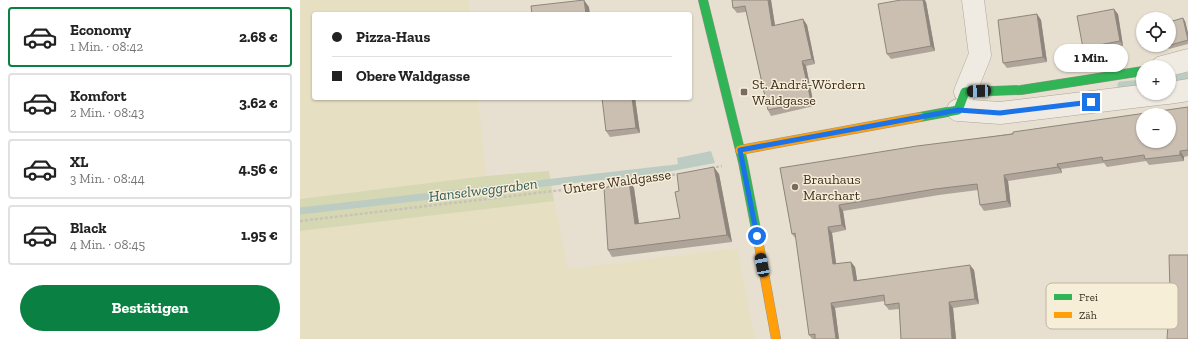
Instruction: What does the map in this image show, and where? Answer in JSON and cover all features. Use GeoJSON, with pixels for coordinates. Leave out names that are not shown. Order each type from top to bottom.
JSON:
{"type":"FeatureCollection","features":[{"type":"Feature","properties":{"kind":"street"},"geometry":{"type":"LineString","coordinates":[[703,0],[743,162],[776,339]]}},
{"type":"Feature","properties":{"kind":"street"},"geometry":{"type":"LineString","coordinates":[[962,101],[980,55],[973,0]]}},
{"type":"Feature","properties":{"kind":"street"},"geometry":{"type":"LineString","coordinates":[[1176,63],[1188,60]]}},
{"type":"Feature","properties":{"kind":"street"},"geometry":{"type":"LineString","coordinates":[[740,150],[962,101],[1136,72]]}},
{"type":"Feature","properties":{"kind":"street"},"geometry":{"type":"LineString","coordinates":[[1176,92],[1188,90]]}},
{"type":"Feature","properties":{"kind":"street"},"geometry":{"type":"LineString","coordinates":[[962,101],[1000,113],[1136,97]]}},
{"type":"Feature","properties":{"kind":"path"},"geometry":{"type":"LineString","coordinates":[[705,169],[743,162]]}},
{"type":"Feature","properties":{"kind":"path","name":"Untere Waldgasse"},"geometry":{"type":"LineString","coordinates":[[300,221],[639,181],[683,173]]}},
{"type":"Feature","properties":{"kind":"shaded area"},"geometry":{"type":"Polygon","coordinates":[[[300,0],[468,0],[470,12],[312,12],[312,100],[478,100],[486,176],[300,199],[300,0]]]}},
{"type":"Feature","properties":{"kind":"shaded area"},"geometry":{"type":"Polygon","coordinates":[[[711,151],[715,163],[667,172],[666,166],[678,164],[677,158],[711,151]]]}},
{"type":"Feature","properties":{"kind":"shaded area"},"geometry":{"type":"Polygon","coordinates":[[[554,201],[568,269],[737,248],[755,339],[300,339],[300,231],[554,201]]]}},
{"type":"Feature","properties":{"kind":"green space"},"geometry":{"type":"Polygon","coordinates":[[[549,171],[554,201],[300,231],[300,199],[486,176],[549,171]]]}},
{"type":"Feature","properties":{"kind":"building"},"geometry":{"type":"Polygon","coordinates":[[[584,0],[586,12],[532,12],[531,6],[584,0]]]}},
{"type":"Feature","properties":{"kind":"building"},"geometry":{"type":"Polygon","coordinates":[[[732,0],[768,0],[772,26],[803,19],[812,59],[802,61],[811,101],[768,110],[745,6],[733,8],[732,0]]]}},
{"type":"Feature","properties":{"kind":"building"},"geometry":{"type":"Polygon","coordinates":[[[901,0],[923,0],[931,46],[887,54],[878,4],[901,0]]]}},
{"type":"Feature","properties":{"kind":"building"},"geometry":{"type":"Polygon","coordinates":[[[1114,9],[1120,41],[1083,48],[1077,16],[1114,9]]]}},
{"type":"Feature","properties":{"kind":"building"},"geometry":{"type":"Polygon","coordinates":[[[1037,14],[1043,57],[1003,63],[998,20],[1037,14]]]}},
{"type":"Feature","properties":{"kind":"building"},"geometry":{"type":"Polygon","coordinates":[[[1183,18],[1188,40],[1176,43],[1176,20],[1183,18]]]}},
{"type":"Feature","properties":{"kind":"building"},"geometry":{"type":"Polygon","coordinates":[[[602,100],[632,100],[636,128],[606,131],[602,100]]]}},
{"type":"Feature","properties":{"kind":"building"},"geometry":{"type":"Polygon","coordinates":[[[1188,107],[1188,150],[1180,151],[1180,155],[1145,159],[1144,155],[1103,161],[1102,157],[1057,164],[1058,167],[1004,175],[1007,201],[980,205],[977,184],[935,189],[839,205],[842,225],[828,227],[833,264],[851,262],[854,281],[970,265],[975,299],[949,302],[952,339],[901,339],[899,303],[885,305],[884,295],[831,303],[836,339],[815,339],[815,334],[809,335],[795,233],[792,234],[780,168],[917,146],[1013,134],[1013,132],[1136,114],[1136,148],[1176,148],[1176,109],[1188,107]]]}},
{"type":"Feature","properties":{"kind":"building"},"geometry":{"type":"Polygon","coordinates":[[[714,167],[727,235],[608,250],[604,188],[629,181],[635,224],[680,218],[675,192],[679,191],[677,174],[714,167]]]}},
{"type":"Feature","properties":{"kind":"building"},"geometry":{"type":"Polygon","coordinates":[[[1169,255],[1188,255],[1188,339],[1167,339],[1168,329],[1178,329],[1178,283],[1170,283],[1169,255]]]}},
{"type":"Feature","properties":{"kind":"waterway","name":"Hanselweggraben"},"geometry":{"type":"LineString","coordinates":[[1176,78],[1188,76]]}},
{"type":"Feature","properties":{"kind":"waterway","name":"Hanselweggraben"},"geometry":{"type":"LineString","coordinates":[[1121,85],[1136,84]]}},
{"type":"Feature","properties":{"kind":"waterway","name":"Hanselweggraben"},"geometry":{"type":"LineString","coordinates":[[300,211],[667,169]]}},
{"type":"Feature","properties":{"kind":"traffic: fast"},"geometry":{"type":"LineString","coordinates":[[703,0],[743,162],[759,245]]}},
{"type":"Feature","properties":{"kind":"traffic: fast"},"geometry":{"type":"LineString","coordinates":[[920,117],[958,110],[965,92],[1021,90],[1136,72]]}},
{"type":"Feature","properties":{"kind":"traffic: slow"},"geometry":{"type":"LineString","coordinates":[[740,150],[920,117]]}},
{"type":"Feature","properties":{"kind":"traffic: slow"},"geometry":{"type":"LineString","coordinates":[[759,245],[776,339]]}},
{"type":"Feature","properties":{"kind":"place","name":"St. Andrä-Wördern Waldgasse"},"geometry":{"type":"Point","coordinates":[744,92]}},
{"type":"Feature","properties":{"kind":"place","name":"Brauhaus Marchart"},"geometry":{"type":"Point","coordinates":[795,187]}},
{"type":"Feature","properties":{"kind":"route"},"geometry":{"type":"LineString","coordinates":[[757,236],[740,150],[958,110],[1000,113],[1091,102]]}}]}
